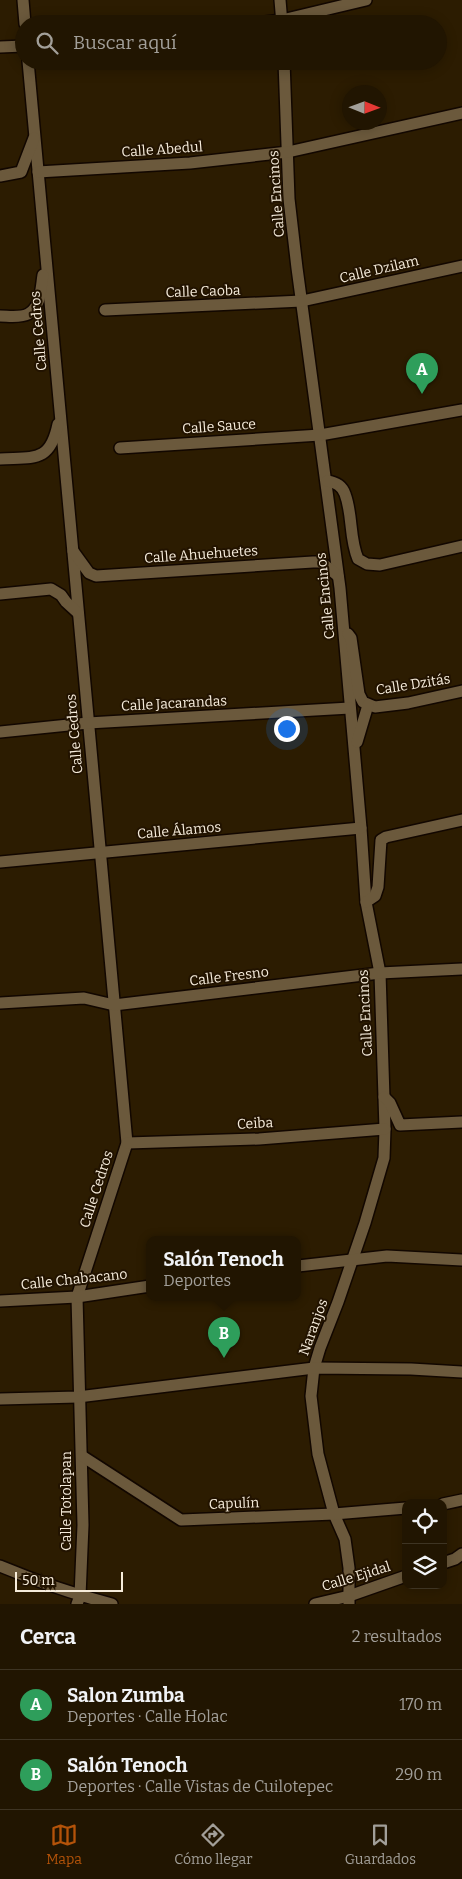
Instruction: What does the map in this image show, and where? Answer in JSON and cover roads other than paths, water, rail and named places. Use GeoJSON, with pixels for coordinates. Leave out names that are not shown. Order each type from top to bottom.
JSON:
{"type":"FeatureCollection","features":[{"type":"Feature","properties":{"kind":"street"},"geometry":{"type":"LineString","coordinates":[[23,0],[24,15]]}},
{"type":"Feature","properties":{"kind":"street"},"geometry":{"type":"LineString","coordinates":[[280,0],[281,15]]}},
{"type":"Feature","properties":{"kind":"street"},"geometry":{"type":"LineString","coordinates":[[309,15],[366,0]]}},
{"type":"Feature","properties":{"kind":"street"},"geometry":{"type":"LineString","coordinates":[[0,47],[15,46]]}},
{"type":"Feature","properties":{"kind":"street","name":"Calle Cedros"},"geometry":{"type":"LineString","coordinates":[[29,70],[127,1143],[77,1297],[78,1397]]}},
{"type":"Feature","properties":{"kind":"street","name":"Calle Encinos"},"geometry":{"type":"LineString","coordinates":[[284,70],[289,199],[338,576],[366,902],[380,973],[385,1129]]}},
{"type":"Feature","properties":{"kind":"street","name":"Calle Abedul"},"geometry":{"type":"LineString","coordinates":[[38,172],[190,163],[288,152],[462,114]]}},
{"type":"Feature","properties":{"kind":"street"},"geometry":{"type":"LineString","coordinates":[[0,176],[21,172],[35,136]]}},
{"type":"Feature","properties":{"kind":"street"},"geometry":{"type":"LineString","coordinates":[[0,316],[26,315],[33,310],[39,298],[46,253]]}},
{"type":"Feature","properties":{"kind":"street","name":"Calle Dzilam"},"geometry":{"type":"LineString","coordinates":[[302,302],[462,266]]}},
{"type":"Feature","properties":{"kind":"street","name":"Calle Caoba"},"geometry":{"type":"LineString","coordinates":[[105,310],[302,302]]}},
{"type":"Feature","properties":{"kind":"street","name":"Calle Sauce"},"geometry":{"type":"LineString","coordinates":[[120,448],[320,435],[462,410]]}},
{"type":"Feature","properties":{"kind":"street"},"geometry":{"type":"LineString","coordinates":[[0,459],[40,456],[46,452],[53,440],[60,412]]}},
{"type":"Feature","properties":{"kind":"street"},"geometry":{"type":"LineString","coordinates":[[327,481],[336,482],[345,492],[353,546],[358,559],[367,564],[380,565],[462,546]]}},
{"type":"Feature","properties":{"kind":"street","name":"Calle Ahuehuetes"},"geometry":{"type":"LineString","coordinates":[[73,551],[89,573],[96,576],[321,562],[338,576]]}},
{"type":"Feature","properties":{"kind":"street"},"geometry":{"type":"LineString","coordinates":[[0,594],[51,589],[61,594],[66,602],[78,613]]}},
{"type":"Feature","properties":{"kind":"street","name":"Calle Dzitás"},"geometry":{"type":"LineString","coordinates":[[343,629],[351,638],[359,694],[363,702],[368,705],[374,707],[408,703],[462,691]]}},
{"type":"Feature","properties":{"kind":"street","name":"Calle Dzitás"},"geometry":{"type":"LineString","coordinates":[[354,751],[360,726],[368,705]]}},
{"type":"Feature","properties":{"kind":"street","name":"Calle Jacarandas"},"geometry":{"type":"LineString","coordinates":[[0,732],[88,723],[350,708]]}},
{"type":"Feature","properties":{"kind":"street"},"geometry":{"type":"LineString","coordinates":[[366,902],[374,896],[378,887],[381,840],[386,837],[462,820]]}},
{"type":"Feature","properties":{"kind":"street","name":"Calle Álamos"},"geometry":{"type":"LineString","coordinates":[[0,862],[361,828]]}},
{"type":"Feature","properties":{"kind":"street","name":"Calle Fresno"},"geometry":{"type":"LineString","coordinates":[[0,1003],[84,998],[114,1005],[380,973],[462,969]]}},
{"type":"Feature","properties":{"kind":"street"},"geometry":{"type":"LineString","coordinates":[[384,1097],[390,1103],[400,1125],[462,1122]]}},
{"type":"Feature","properties":{"kind":"street","name":"Ceiba"},"geometry":{"type":"LineString","coordinates":[[127,1143],[260,1139],[385,1129]]}},
{"type":"Feature","properties":{"kind":"street","name":"Naranjos"},"geometry":{"type":"LineString","coordinates":[[349,1600],[349,1568],[345,1540],[334,1514],[318,1454],[311,1396],[314,1368],[320,1348],[338,1302],[384,1158],[385,1129]]}},
{"type":"Feature","properties":{"kind":"street"},"geometry":{"type":"LineString","coordinates":[[301,1266],[387,1256],[462,1260]]}},
{"type":"Feature","properties":{"kind":"street","name":"Calle Chabacano"},"geometry":{"type":"LineString","coordinates":[[0,1301],[77,1297],[146,1287]]}},
{"type":"Feature","properties":{"kind":"street"},"geometry":{"type":"LineString","coordinates":[[0,1398],[78,1397],[314,1368],[411,1369],[462,1372]]}},
{"type":"Feature","properties":{"kind":"street","name":"Calle Totolapan"},"geometry":{"type":"LineString","coordinates":[[78,1397],[82,1456],[83,1525],[78,1600]]}},
{"type":"Feature","properties":{"kind":"street","name":"Capulín"},"geometry":{"type":"LineString","coordinates":[[82,1456],[182,1520],[334,1514],[402,1508]]}},
{"type":"Feature","properties":{"kind":"street"},"geometry":{"type":"LineString","coordinates":[[447,1503],[462,1500]]}},
{"type":"Feature","properties":{"kind":"street"},"geometry":{"type":"LineString","coordinates":[[447,1562],[462,1554]]}},
{"type":"Feature","properties":{"kind":"street"},"geometry":{"type":"LineString","coordinates":[[0,1566],[78,1600],[112,1604]]}},
{"type":"Feature","properties":{"kind":"street","name":"Calle Ejidal"},"geometry":{"type":"LineString","coordinates":[[315,1604],[349,1600],[402,1578]]}},
{"type":"Feature","properties":{"kind":"place","name":"Salon Zumba"},"geometry":{"type":"Point","coordinates":[422,394]}},
{"type":"Feature","properties":{"kind":"place","name":"Salón Tenoch"},"geometry":{"type":"Point","coordinates":[224,1358]}}]}
